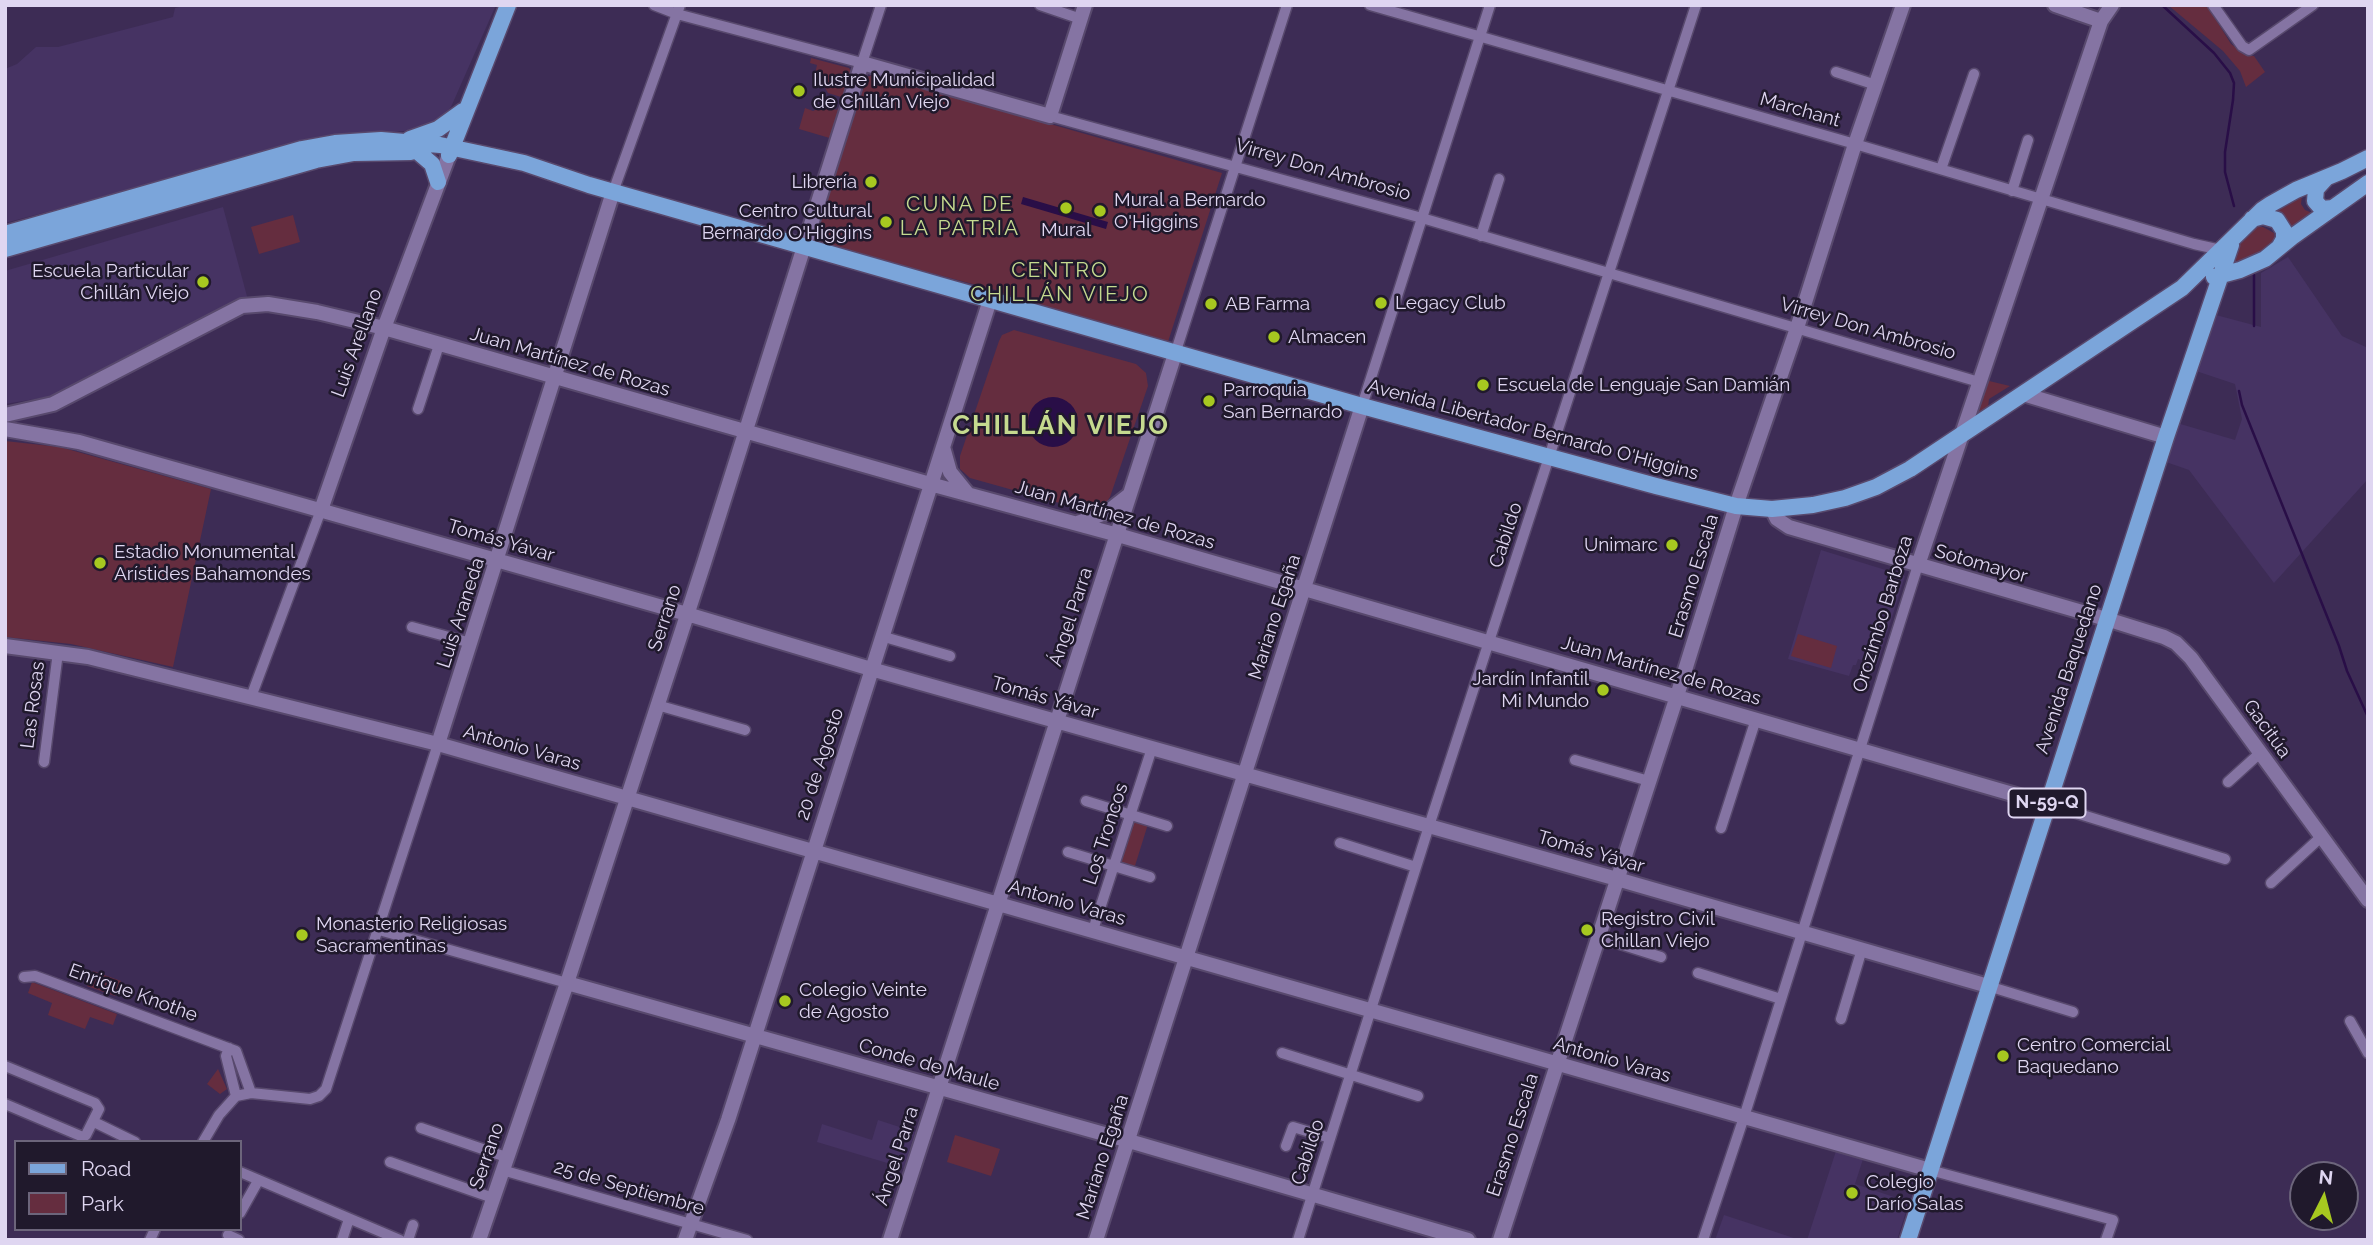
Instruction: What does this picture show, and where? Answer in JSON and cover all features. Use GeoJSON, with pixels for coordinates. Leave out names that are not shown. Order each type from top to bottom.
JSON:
{"type":"FeatureCollection","features":[{"type":"Feature","properties":{"kind":"main road","name":"Luis Arellano"},"geometry":{"type":"LineString","coordinates":[[450,151],[508,5]]}},
{"type":"Feature","properties":{"kind":"main road"},"geometry":{"type":"LineString","coordinates":[[397,141],[438,130],[465,109]]}},
{"type":"Feature","properties":{"kind":"main road","name":"Avenida Libertador Bernardo O'Higgins"},"geometry":{"type":"LineString","coordinates":[[5,234],[302,149],[358,141],[397,141],[450,151],[554,180],[589,185],[1175,354],[1550,457],[1736,506],[1772,509],[1813,505],[1845,498],[1876,487],[1910,469],[2182,288],[2252,219],[2278,199],[2368,158]]}},
{"type":"Feature","properties":{"kind":"main road","name":"Avenida Libertador Bernardo O'Higgins"},"geometry":{"type":"LineString","coordinates":[[5,249],[316,160],[354,153],[450,151]]}},
{"type":"Feature","properties":{"kind":"main road"},"geometry":{"type":"LineString","coordinates":[[418,152],[432,164],[438,182]]}},
{"type":"Feature","properties":{"kind":"main road"},"geometry":{"type":"LineString","coordinates":[[2326,178],[2316,189],[2315,201],[2322,209],[2333,208]]}},
{"type":"Feature","properties":{"kind":"main road","name":"Avenida Libertador Bernardo O'Higgins"},"geometry":{"type":"LineString","coordinates":[[2182,288],[2265,259],[2368,183]]}},
{"type":"Feature","properties":{"kind":"main road"},"geometry":{"type":"LineString","coordinates":[[2252,219],[2263,216],[2277,219],[2284,234],[2280,246]]}},
{"type":"Feature","properties":{"kind":"main road","name":"Avenida Baquedano"},"geometry":{"type":"LineString","coordinates":[[1908,1240],[2166,437],[2228,250],[2238,234]]}},
{"type":"Feature","properties":{"kind":"street","name":"Virrey Don Ambrosio"},"geometry":{"type":"LineString","coordinates":[[654,5],[678,9],[1050,116],[1422,218],[1979,382]]}},
{"type":"Feature","properties":{"kind":"street","name":"Serrano"},"geometry":{"type":"LineString","coordinates":[[479,1240],[567,983],[881,5]]}},
{"type":"Feature","properties":{"kind":"street"},"geometry":{"type":"LineString","coordinates":[[1040,5],[1083,12],[1050,116]]}},
{"type":"Feature","properties":{"kind":"street","name":"Ángel Parra"},"geometry":{"type":"LineString","coordinates":[[890,1240],[1287,5]]}},
{"type":"Feature","properties":{"kind":"street","name":"Marchant"},"geometry":{"type":"LineString","coordinates":[[1370,5],[2221,250]]}},
{"type":"Feature","properties":{"kind":"street","name":"Mariano Egaña"},"geometry":{"type":"LineString","coordinates":[[1096,1240],[1490,5]]}},
{"type":"Feature","properties":{"kind":"street","name":"Cabildo"},"geometry":{"type":"LineString","coordinates":[[1298,1240],[1429,826],[1696,5]]}},
{"type":"Feature","properties":{"kind":"street","name":"Erasmo Escala"},"geometry":{"type":"LineString","coordinates":[[1500,1240],[1736,506],[1903,5]]}},
{"type":"Feature","properties":{"kind":"street"},"geometry":{"type":"LineString","coordinates":[[2055,5],[2101,21]]}},
{"type":"Feature","properties":{"kind":"street","name":"Orozimbo Barboza"},"geometry":{"type":"LineString","coordinates":[[1703,1240],[1961,433],[2101,21],[2112,5]]}},
{"type":"Feature","properties":{"kind":"street"},"geometry":{"type":"LineString","coordinates":[[2213,5],[2242,46],[2249,50],[2313,5]]}},
{"type":"Feature","properties":{"kind":"street","name":"Luis Araneda"},"geometry":{"type":"LineString","coordinates":[[236,1096],[251,1093],[310,1099],[323,1093],[328,1084],[498,560],[613,192],[678,9]]}},
{"type":"Feature","properties":{"kind":"street"},"geometry":{"type":"LineString","coordinates":[[1836,72],[1876,85]]}},
{"type":"Feature","properties":{"kind":"street"},"geometry":{"type":"LineString","coordinates":[[1941,169],[1974,74]]}},
{"type":"Feature","properties":{"kind":"street"},"geometry":{"type":"LineString","coordinates":[[2012,191],[2028,140]]}},
{"type":"Feature","properties":{"kind":"street","name":"Luis Arellano"},"geometry":{"type":"LineString","coordinates":[[251,697],[450,151]]}},
{"type":"Feature","properties":{"kind":"street"},"geometry":{"type":"LineString","coordinates":[[1481,236],[1499,179]]}},
{"type":"Feature","properties":{"kind":"street","name":"20 de Agosto"},"geometry":{"type":"LineString","coordinates":[[685,1240],[728,1120],[990,300]]}},
{"type":"Feature","properties":{"kind":"street","name":"Juan Martínez de Rozas"},"geometry":{"type":"LineString","coordinates":[[5,415],[53,404],[233,309],[268,303],[384,328],[1305,588],[1861,749],[2225,859]]}},
{"type":"Feature","properties":{"kind":"street"},"geometry":{"type":"LineString","coordinates":[[418,409],[439,345]]}},
{"type":"Feature","properties":{"kind":"street"},"geometry":{"type":"LineString","coordinates":[[2023,394],[2166,437]]}},
{"type":"Feature","properties":{"kind":"street","name":"Tomás Yávar"},"geometry":{"type":"LineString","coordinates":[[5,429],[79,442],[321,510],[1057,722],[1862,949],[2073,1012]]}},
{"type":"Feature","properties":{"kind":"street"},"geometry":{"type":"LineString","coordinates":[[943,445],[950,472],[968,494]]}},
{"type":"Feature","properties":{"kind":"street"},"geometry":{"type":"LineString","coordinates":[[1075,523],[1106,513],[1131,494]]}},
{"type":"Feature","properties":{"kind":"street","name":"Sotomayor"},"geometry":{"type":"LineString","coordinates":[[1772,509],[1777,519],[1789,527],[2107,620]]}},
{"type":"Feature","properties":{"kind":"street","name":"Gacitúa"},"geometry":{"type":"LineString","coordinates":[[2107,620],[2164,637],[2182,648],[2366,894]]}},
{"type":"Feature","properties":{"kind":"street"},"geometry":{"type":"LineString","coordinates":[[412,627],[471,643]]}},
{"type":"Feature","properties":{"kind":"street"},"geometry":{"type":"LineString","coordinates":[[881,636],[950,656]]}},
{"type":"Feature","properties":{"kind":"street","name":"Antonio Varas"},"geometry":{"type":"LineString","coordinates":[[5,646],[58,652],[439,744],[1744,1118],[2113,1220],[2106,1240]]}},
{"type":"Feature","properties":{"kind":"street","name":"Las Rosas"},"geometry":{"type":"LineString","coordinates":[[44,762],[58,652]]}},
{"type":"Feature","properties":{"kind":"street"},"geometry":{"type":"LineString","coordinates":[[657,705],[745,730]]}},
{"type":"Feature","properties":{"kind":"street"},"geometry":{"type":"LineString","coordinates":[[1721,828],[1756,719]]}},
{"type":"Feature","properties":{"kind":"street","name":"Los Troncos"},"geometry":{"type":"LineString","coordinates":[[1093,930],[1152,748]]}},
{"type":"Feature","properties":{"kind":"street"},"geometry":{"type":"LineString","coordinates":[[2228,782],[2260,754]]}},
{"type":"Feature","properties":{"kind":"street"},"geometry":{"type":"LineString","coordinates":[[1575,760],[1649,781]]}},
{"type":"Feature","properties":{"kind":"street"},"geometry":{"type":"LineString","coordinates":[[1086,801],[1167,826]]}},
{"type":"Feature","properties":{"kind":"street"},"geometry":{"type":"LineString","coordinates":[[2271,883],[2321,837]]}},
{"type":"Feature","properties":{"kind":"street"},"geometry":{"type":"LineString","coordinates":[[1340,843],[1416,867]]}},
{"type":"Feature","properties":{"kind":"street"},"geometry":{"type":"LineString","coordinates":[[1068,852],[1150,877]]}},
{"type":"Feature","properties":{"kind":"street","name":"Conde de Maule"},"geometry":{"type":"LineString","coordinates":[[379,930],[1129,1141],[1468,1240]]}},
{"type":"Feature","properties":{"kind":"street"},"geometry":{"type":"LineString","coordinates":[[1598,937],[1661,957]]}},
{"type":"Feature","properties":{"kind":"street"},"geometry":{"type":"LineString","coordinates":[[1841,1018],[1862,949]]}},
{"type":"Feature","properties":{"kind":"street"},"geometry":{"type":"LineString","coordinates":[[1698,973],[1781,999]]}},
{"type":"Feature","properties":{"kind":"street","name":"Enrique Knothe"},"geometry":{"type":"LineString","coordinates":[[24,977],[46,979],[229,1048]]}},
{"type":"Feature","properties":{"kind":"street"},"geometry":{"type":"LineString","coordinates":[[2350,1021],[2368,1053]]}},
{"type":"Feature","properties":{"kind":"street"},"geometry":{"type":"LineString","coordinates":[[203,1140],[219,1115],[236,1096],[226,1056],[229,1048],[236,1051],[251,1093]]}},
{"type":"Feature","properties":{"kind":"street"},"geometry":{"type":"LineString","coordinates":[[1282,1053],[1418,1096]]}},
{"type":"Feature","properties":{"kind":"street"},"geometry":{"type":"LineString","coordinates":[[5,1066],[95,1103],[99,1109],[94,1122],[83,1137],[5,1104]]}},
{"type":"Feature","properties":{"kind":"street"},"geometry":{"type":"LineString","coordinates":[[94,1122],[131,1140]]}},
{"type":"Feature","properties":{"kind":"street"},"geometry":{"type":"LineString","coordinates":[[1286,1146],[1293,1127],[1331,1138]]}},
{"type":"Feature","properties":{"kind":"street","name":"25 de Septiembre"},"geometry":{"type":"LineString","coordinates":[[421,1128],[504,1164],[747,1240]]}},
{"type":"Feature","properties":{"kind":"street"},"geometry":{"type":"LineString","coordinates":[[390,1161],[493,1198]]}},
{"type":"Feature","properties":{"kind":"street"},"geometry":{"type":"LineString","coordinates":[[242,1173],[400,1240]]}},
{"type":"Feature","properties":{"kind":"street"},"geometry":{"type":"LineString","coordinates":[[242,1209],[258,1181]]}},
{"type":"Feature","properties":{"kind":"street"},"geometry":{"type":"LineString","coordinates":[[342,1240],[349,1219]]}},
{"type":"Feature","properties":{"kind":"street"},"geometry":{"type":"LineString","coordinates":[[408,1240],[413,1225]]}},
{"type":"Feature","properties":{"kind":"street"},"geometry":{"type":"LineString","coordinates":[[228,1235],[239,1240]]}},
{"type":"Feature","properties":{"kind":"shaded area"},"geometry":{"type":"Polygon","coordinates":[[[187,5],[496,5],[451,107],[433,128],[374,134],[235,162],[5,223],[5,69],[17,64],[36,47],[58,47],[173,17],[175,8],[187,5]]]}},
{"type":"Feature","properties":{"kind":"shaded area"},"geometry":{"type":"Polygon","coordinates":[[[1023,197],[1108,222],[1106,229],[1021,204],[1023,197]]]}},
{"type":"Feature","properties":{"kind":"shaded area"},"geometry":{"type":"Polygon","coordinates":[[[223,207],[248,300],[230,304],[53,396],[5,404],[5,271],[223,207]]]}},
{"type":"Feature","properties":{"kind":"shaded area"},"geometry":{"type":"Polygon","coordinates":[[[2288,257],[2342,336],[2368,348],[2368,479],[2274,583],[2189,470],[2166,462],[2177,423],[2235,440],[2242,419],[2235,384],[2196,371],[2216,315],[2261,327],[2261,273],[2288,257]]]}},
{"type":"Feature","properties":{"kind":"shaded area"},"geometry":{"type":"Polygon","coordinates":[[[1043,398],[1063,398],[1077,412],[1077,432],[1063,446],[1043,446],[1029,432],[1029,412],[1043,398]]]}},
{"type":"Feature","properties":{"kind":"shaded area"},"geometry":{"type":"Polygon","coordinates":[[[1821,550],[1905,576],[1877,665],[1858,659],[1849,676],[1788,659],[1821,550]]]}},
{"type":"Feature","properties":{"kind":"shaded area"},"geometry":{"type":"Polygon","coordinates":[[[878,1120],[915,1132],[904,1168],[817,1142],[822,1124],[872,1140],[878,1120]]]}},
{"type":"Feature","properties":{"kind":"shaded area","name":"Colegio Darío Salas"},"geometry":{"type":"Polygon","coordinates":[[[1836,1151],[1863,1159],[1855,1184],[1909,1202],[1897,1240],[1807,1240],[1836,1151]]]}},
{"type":"Feature","properties":{"kind":"shaded area"},"geometry":{"type":"Polygon","coordinates":[[[1724,1215],[1800,1240],[1715,1240],[1724,1215]]]}},
{"type":"Feature","properties":{"kind":"green space"},"geometry":{"type":"Polygon","coordinates":[[[2168,5],[2207,5],[2231,44],[2248,56],[2254,56],[2265,72],[2246,87],[2240,71],[2223,51],[2168,5]]]}},
{"type":"Feature","properties":{"kind":"green space"},"geometry":{"type":"Polygon","coordinates":[[[811,58],[849,68],[854,76],[846,102],[840,100],[841,97],[828,93],[820,79],[814,78],[817,65],[810,63],[811,58]]]}},
{"type":"Feature","properties":{"kind":"green space"},"geometry":{"type":"Polygon","coordinates":[[[875,74],[1222,173],[1167,345],[1002,299],[1003,292],[813,242],[867,77],[875,74]]]}},
{"type":"Feature","properties":{"kind":"green space"},"geometry":{"type":"Polygon","coordinates":[[[824,106],[843,109],[833,139],[799,129],[805,108],[813,111],[824,106]]]}},
{"type":"Feature","properties":{"kind":"green space"},"geometry":{"type":"Polygon","coordinates":[[[2302,196],[2301,204],[2305,210],[2315,214],[2289,231],[2289,223],[2284,218],[2272,214],[2302,196]]]}},
{"type":"Feature","properties":{"kind":"green space"},"geometry":{"type":"Polygon","coordinates":[[[293,215],[300,242],[259,254],[251,227],[293,215]]]}},
{"type":"Feature","properties":{"kind":"green space"},"geometry":{"type":"Polygon","coordinates":[[[2256,227],[2263,227],[2274,233],[2275,239],[2271,246],[2255,258],[2230,270],[2238,244],[2256,227]]]}},
{"type":"Feature","properties":{"kind":"green space"},"geometry":{"type":"Polygon","coordinates":[[[1014,330],[1136,364],[1146,373],[1148,386],[1110,497],[1095,510],[1081,509],[970,478],[960,469],[960,456],[999,341],[1002,335],[1014,330]]]}},
{"type":"Feature","properties":{"kind":"green space"},"geometry":{"type":"Polygon","coordinates":[[[1985,380],[2010,386],[1989,399],[1988,408],[1973,418],[1985,380]]]}},
{"type":"Feature","properties":{"kind":"green space","name":"Estadio Monumental Arístides Bahamondes"},"geometry":{"type":"Polygon","coordinates":[[[5,441],[60,447],[211,489],[173,667],[71,644],[5,637],[5,441]]]}},
{"type":"Feature","properties":{"kind":"green space"},"geometry":{"type":"Polygon","coordinates":[[[1798,634],[1837,646],[1831,668],[1791,656],[1798,634]]]}},
{"type":"Feature","properties":{"kind":"green space"},"geometry":{"type":"Polygon","coordinates":[[[1134,820],[1148,824],[1134,869],[1119,864],[1134,820]]]}},
{"type":"Feature","properties":{"kind":"green space"},"geometry":{"type":"Polygon","coordinates":[[[93,971],[121,981],[115,996],[87,986],[93,971]]]}},
{"type":"Feature","properties":{"kind":"green space"},"geometry":{"type":"Polygon","coordinates":[[[32,982],[117,1014],[113,1025],[90,1017],[85,1029],[48,1015],[52,1003],[28,993],[32,982]]]}},
{"type":"Feature","properties":{"kind":"green space"},"geometry":{"type":"Polygon","coordinates":[[[218,1069],[227,1089],[220,1094],[207,1084],[218,1069]]]}},
{"type":"Feature","properties":{"kind":"green space"},"geometry":{"type":"Polygon","coordinates":[[[955,1135],[1000,1149],[991,1176],[947,1162],[955,1135]]]}},
{"type":"Feature","properties":{"kind":"waterway"},"geometry":{"type":"LineString","coordinates":[[2162,5],[2214,53],[2230,73],[2234,83],[2225,152],[2225,172],[2234,206]]}},
{"type":"Feature","properties":{"kind":"waterway"},"geometry":{"type":"LineString","coordinates":[[2254,275],[2254,326]]}},
{"type":"Feature","properties":{"kind":"waterway"},"geometry":{"type":"LineString","coordinates":[[2239,391],[2242,405],[2347,671],[2368,717]]}},
{"type":"Feature","properties":{"kind":"place","name":"Ilustre Municipalidad de Chillán Viejo"},"geometry":{"type":"Point","coordinates":[799,91]}},
{"type":"Feature","properties":{"kind":"place","name":"Librería"},"geometry":{"type":"Point","coordinates":[871,182]}},
{"type":"Feature","properties":{"kind":"place","name":"Mural"},"geometry":{"type":"Point","coordinates":[1066,208]}},
{"type":"Feature","properties":{"kind":"place","name":"Mural a Bernardo O'Higgins"},"geometry":{"type":"Point","coordinates":[1100,211]}},
{"type":"Feature","properties":{"kind":"place","name":"Centro Cultural Bernardo O'Higgins"},"geometry":{"type":"Point","coordinates":[886,222]}},
{"type":"Feature","properties":{"kind":"place","name":"Escuela Particular Chillán Viejo"},"geometry":{"type":"Point","coordinates":[203,282]}},
{"type":"Feature","properties":{"kind":"place","name":"Legacy Club"},"geometry":{"type":"Point","coordinates":[1381,303]}},
{"type":"Feature","properties":{"kind":"place","name":"AB Farma"},"geometry":{"type":"Point","coordinates":[1211,304]}},
{"type":"Feature","properties":{"kind":"place","name":"Almacen"},"geometry":{"type":"Point","coordinates":[1274,337]}},
{"type":"Feature","properties":{"kind":"place","name":"Escuela de Lenguaje San Damián"},"geometry":{"type":"Point","coordinates":[1483,385]}},
{"type":"Feature","properties":{"kind":"place","name":"Parroquia San Bernardo"},"geometry":{"type":"Point","coordinates":[1209,401]}},
{"type":"Feature","properties":{"kind":"place","name":"Unimarc"},"geometry":{"type":"Point","coordinates":[1672,545]}},
{"type":"Feature","properties":{"kind":"place","name":"Estadio Monumental Arístides Bahamondes"},"geometry":{"type":"Point","coordinates":[100,563]}},
{"type":"Feature","properties":{"kind":"place","name":"Jardín Infantil Mi Mundo"},"geometry":{"type":"Point","coordinates":[1603,690]}},
{"type":"Feature","properties":{"kind":"place","name":"Registro Civil Chillan Viejo"},"geometry":{"type":"Point","coordinates":[1587,930]}},
{"type":"Feature","properties":{"kind":"place","name":"Monasterio Religiosas Sacramentinas"},"geometry":{"type":"Point","coordinates":[302,935]}},
{"type":"Feature","properties":{"kind":"place","name":"Colegio Veinte de Agosto"},"geometry":{"type":"Point","coordinates":[785,1001]}},
{"type":"Feature","properties":{"kind":"place","name":"Centro Comercial Baquedano"},"geometry":{"type":"Point","coordinates":[2003,1056]}},
{"type":"Feature","properties":{"kind":"place","name":"Colegio Darío Salas"},"geometry":{"type":"Point","coordinates":[1852,1193]}},
{"type":"Feature","properties":{"kind":"district","name":"CUNA DE LA PATRIA"},"geometry":{"type":"Point","coordinates":[960,217]}},
{"type":"Feature","properties":{"kind":"district","name":"CENTRO CHILLÁN VIEJO"},"geometry":{"type":"Point","coordinates":[1060,283]}},
{"type":"Feature","properties":{"kind":"district","name":"CHILLÁN VIEJO"},"geometry":{"type":"Point","coordinates":[1061,426]}}]}
